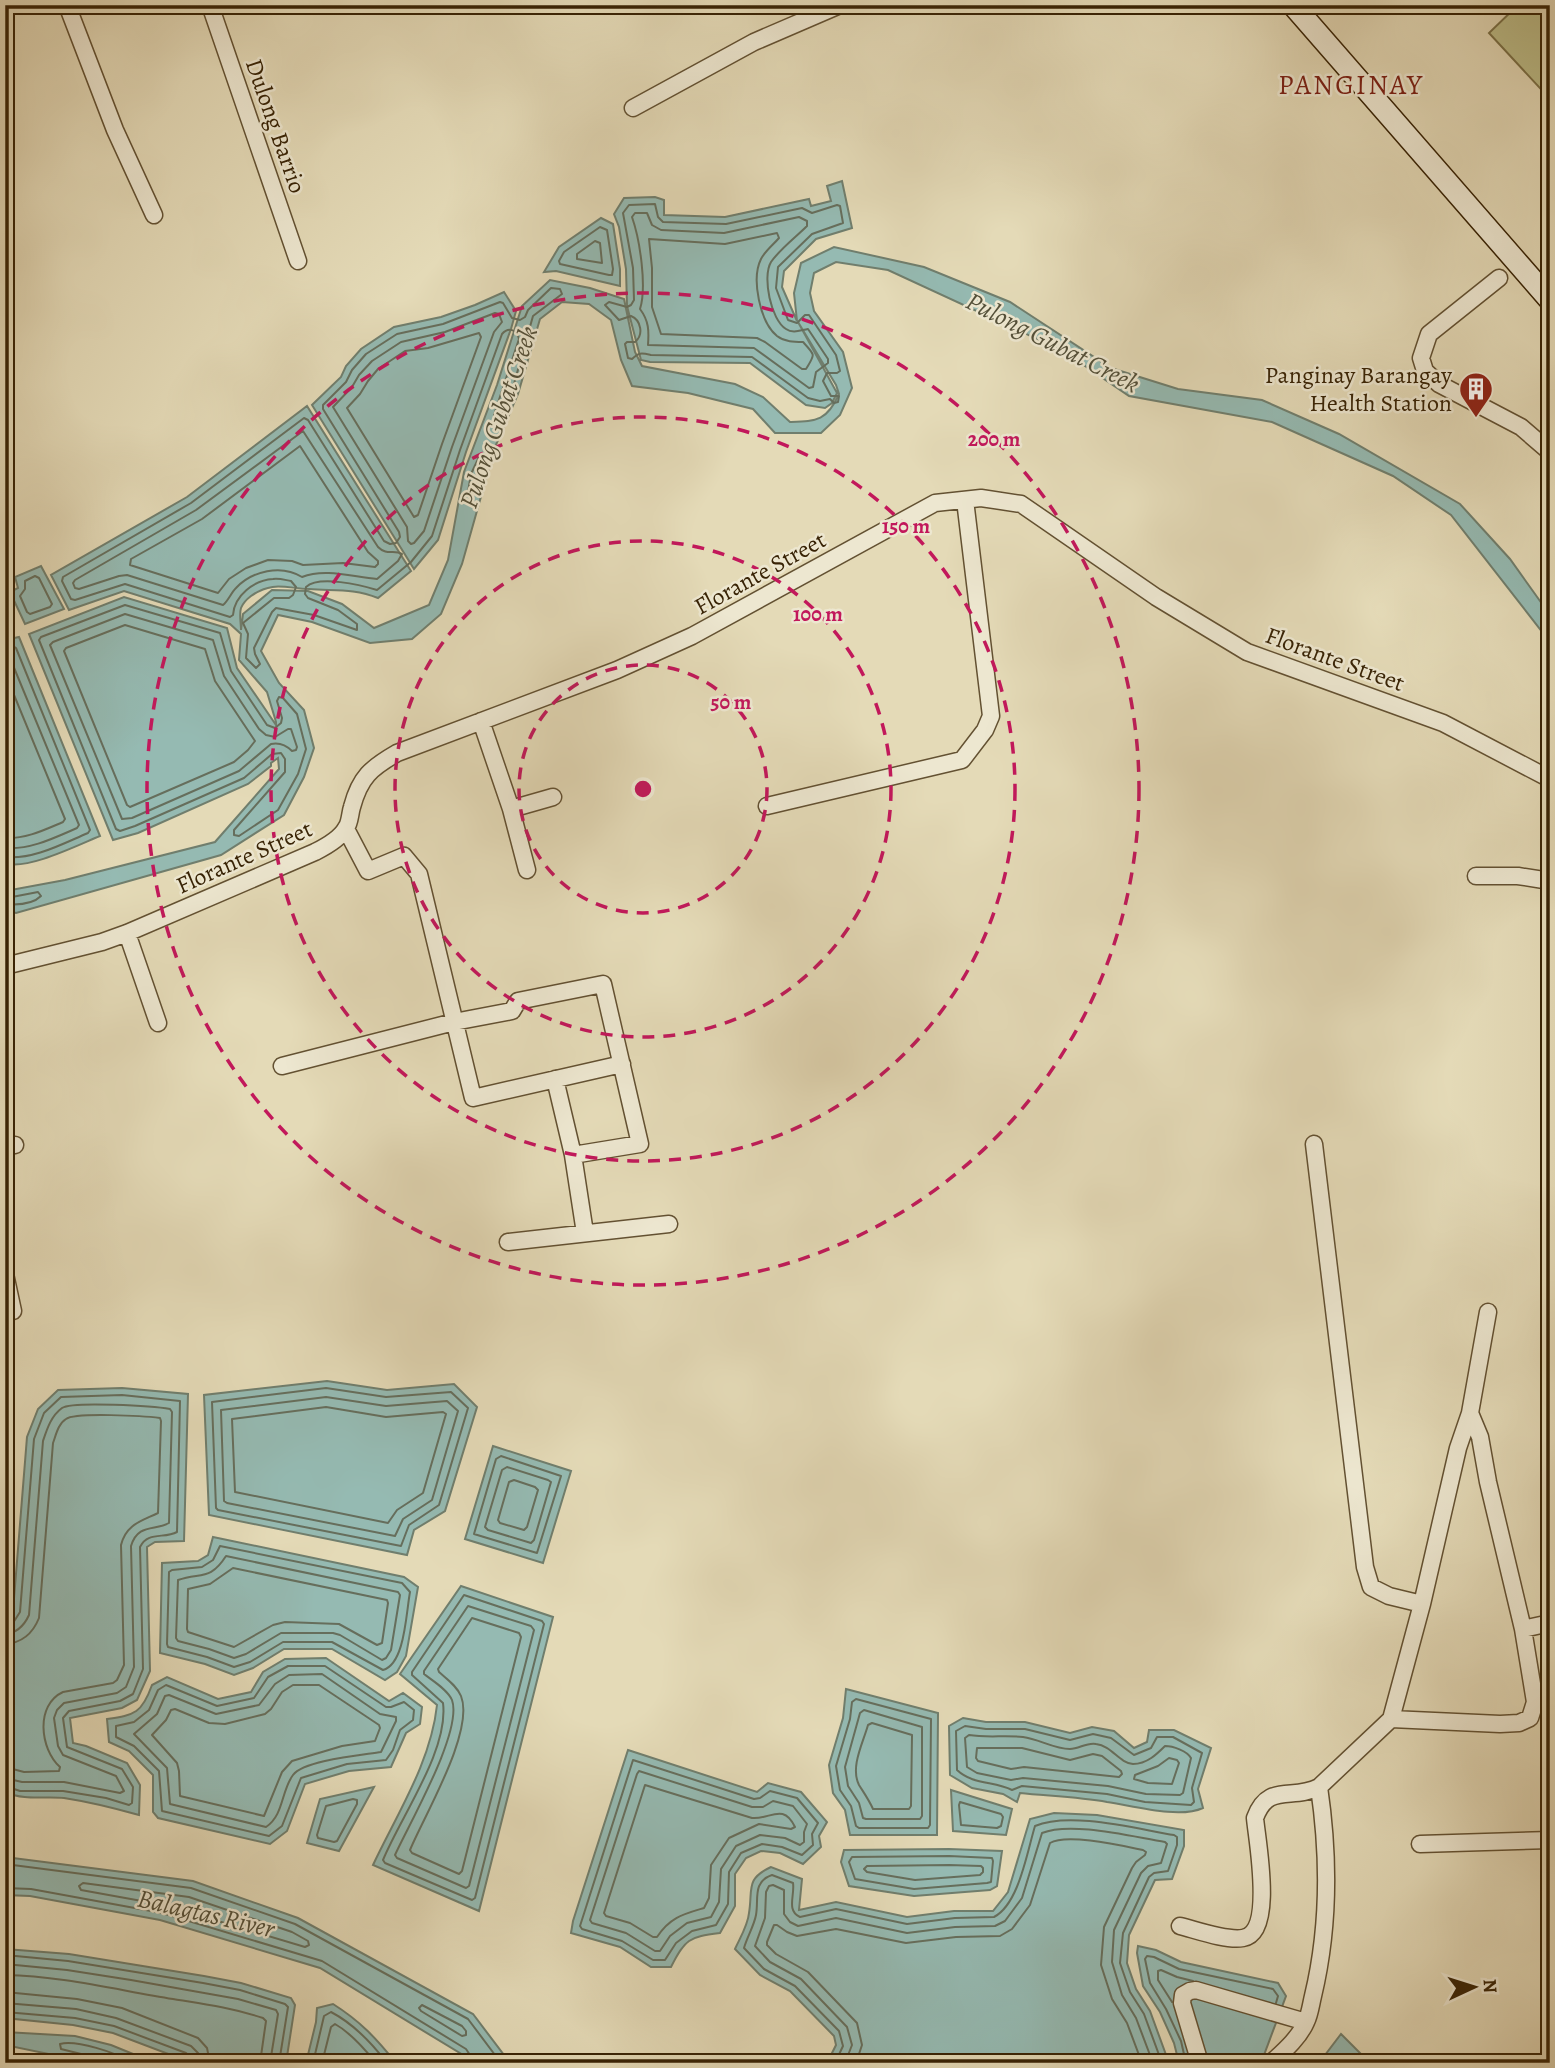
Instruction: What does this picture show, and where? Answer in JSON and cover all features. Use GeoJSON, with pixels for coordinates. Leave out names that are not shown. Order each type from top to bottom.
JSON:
{"type":"FeatureCollection","features":[{"type":"Feature","properties":{"kind":"main road"},"geometry":{"type":"LineString","coordinates":[[1293,5],[1509,269],[1550,300]]}},
{"type":"Feature","properties":{"kind":"street"},"geometry":{"type":"LineString","coordinates":[[67,5],[115,130],[154,215]]}},
{"type":"Feature","properties":{"kind":"street","name":"Dulong Barrio"},"geometry":{"type":"LineString","coordinates":[[210,5],[298,261]]}},
{"type":"Feature","properties":{"kind":"street"},"geometry":{"type":"LineString","coordinates":[[633,108],[754,42],[840,5]]}},
{"type":"Feature","properties":{"kind":"street"},"geometry":{"type":"LineString","coordinates":[[1509,269],[1429,334],[1421,358],[1425,370],[1440,384],[1521,427],[1550,452]]}},
{"type":"Feature","properties":{"kind":"street","name":"Florante Street"},"geometry":{"type":"LineString","coordinates":[[5,966],[102,942],[127,933],[315,852],[330,844],[346,829],[365,775],[379,763],[397,753],[617,670],[692,636],[934,503],[981,498],[1021,504],[1156,597],[1247,652],[1443,723],[1550,779]]}},
{"type":"Feature","properties":{"kind":"street"},"geometry":{"type":"LineString","coordinates":[[767,806],[962,760],[985,730],[991,716],[965,500]]}},
{"type":"Feature","properties":{"kind":"street"},"geometry":{"type":"LineString","coordinates":[[481,721],[511,808],[527,870]]}},
{"type":"Feature","properties":{"kind":"street"},"geometry":{"type":"LineString","coordinates":[[511,808],[553,797]]}},
{"type":"Feature","properties":{"kind":"street"},"geometry":{"type":"LineString","coordinates":[[346,829],[368,871],[404,856],[419,874],[473,1098],[622,1064]]}},
{"type":"Feature","properties":{"kind":"street"},"geometry":{"type":"LineString","coordinates":[[1476,876],[1518,876],[1550,881]]}},
{"type":"Feature","properties":{"kind":"street"},"geometry":{"type":"LineString","coordinates":[[127,933],[158,1023]]}},
{"type":"Feature","properties":{"kind":"street"},"geometry":{"type":"LineString","coordinates":[[282,1066],[454,1021],[512,1011],[518,1001],[603,984],[640,1144],[572,1155]]}},
{"type":"Feature","properties":{"kind":"street"},"geometry":{"type":"LineString","coordinates":[[555,1079],[572,1155],[585,1233]]}},
{"type":"Feature","properties":{"kind":"street"},"geometry":{"type":"LineString","coordinates":[[1314,1144],[1365,1567],[1371,1587],[1422,1604]]}},
{"type":"Feature","properties":{"kind":"street"},"geometry":{"type":"LineString","coordinates":[[508,1242],[669,1224]]}},
{"type":"Feature","properties":{"kind":"street"},"geometry":{"type":"LineString","coordinates":[[5,1274],[13,1311]]}},
{"type":"Feature","properties":{"kind":"street"},"geometry":{"type":"LineString","coordinates":[[1180,1926],[1235,1939],[1246,1938],[1254,1933],[1262,1905],[1255,1818],[1259,1805],[1266,1798],[1307,1792],[1319,1787],[1391,1719],[1422,1604],[1458,1448],[1470,1413],[1488,1312]]}},
{"type":"Feature","properties":{"kind":"street"},"geometry":{"type":"LineString","coordinates":[[1391,1719],[1519,1723],[1530,1718],[1535,1702],[1523,1629],[1480,1437],[1470,1413]]}},
{"type":"Feature","properties":{"kind":"street"},"geometry":{"type":"LineString","coordinates":[[1523,1629],[1550,1623]]}},
{"type":"Feature","properties":{"kind":"street"},"geometry":{"type":"LineString","coordinates":[[1271,2063],[1291,2044],[1306,2022],[1318,1973],[1324,1909],[1325,1856],[1324,1820],[1319,1787]]}},
{"type":"Feature","properties":{"kind":"street"},"geometry":{"type":"LineString","coordinates":[[1420,1844],[1550,1840]]}},
{"type":"Feature","properties":{"kind":"street"},"geometry":{"type":"LineString","coordinates":[[1200,2063],[1182,2003],[1183,1995],[1190,1991],[1196,1990],[1306,2022]]}},
{"type":"Feature","properties":{"kind":"green space"},"geometry":{"type":"Polygon","coordinates":[[[1518,5],[1550,5],[1550,99],[1489,33],[1518,5]]]}},
{"type":"Feature","properties":{"kind":"water","name":"Pulong Gubat Creek"},"geometry":{"type":"Polygon","coordinates":[[[842,181],[852,228],[816,239],[784,271],[782,287],[797,321],[794,293],[801,263],[834,247],[924,267],[1010,302],[1111,368],[1178,389],[1262,400],[1339,434],[1460,504],[1510,559],[1550,615],[1550,642],[1451,515],[1393,476],[1272,422],[1129,396],[1063,351],[888,270],[836,262],[814,273],[810,293],[814,311],[843,352],[852,388],[840,415],[821,433],[775,433],[753,409],[688,393],[632,386],[621,360],[611,320],[589,304],[562,302],[540,319],[518,394],[495,447],[462,564],[441,614],[412,639],[370,643],[312,622],[278,615],[261,651],[279,683],[304,710],[314,748],[304,777],[284,815],[221,855],[16,913],[5,910],[5,888],[11,890],[65,880],[215,842],[279,769],[278,758],[248,784],[138,833],[113,840],[29,634],[124,597],[227,628],[237,668],[276,725],[276,722],[267,692],[239,660],[241,634],[230,624],[124,591],[69,610],[51,575],[187,497],[307,406],[411,571],[378,598],[344,590],[279,586],[266,588],[243,604],[240,613],[241,630],[243,614],[272,590],[308,591],[342,604],[374,628],[429,605],[448,560],[464,472],[497,385],[522,306],[550,280],[590,288],[624,299],[635,352],[642,366],[735,384],[763,397],[790,422],[820,418],[830,410],[839,394],[798,322],[837,393],[832,403],[825,408],[806,405],[750,363],[641,360],[627,306],[626,269],[619,227],[614,214],[624,198],[655,197],[664,200],[664,215],[725,217],[809,199],[811,206],[831,201],[827,186],[842,181]]]}},
{"type":"Feature","properties":{"kind":"water"},"geometry":{"type":"Polygon","coordinates":[[[601,218],[613,224],[620,286],[556,271],[544,272],[559,247],[601,218]]]}},
{"type":"Feature","properties":{"kind":"water"},"geometry":{"type":"Polygon","coordinates":[[[504,292],[516,311],[511,329],[466,452],[438,540],[414,569],[312,405],[341,377],[346,366],[361,349],[394,327],[441,317],[504,292]]]}},
{"type":"Feature","properties":{"kind":"water"},"geometry":{"type":"Polygon","coordinates":[[[41,566],[64,609],[25,624],[10,592],[18,588],[15,577],[41,566]]]}},
{"type":"Feature","properties":{"kind":"water"},"geometry":{"type":"Polygon","coordinates":[[[19,637],[100,836],[52,856],[14,865],[5,863],[5,640],[19,637]]]}},
{"type":"Feature","properties":{"kind":"water"},"geometry":{"type":"Polygon","coordinates":[[[327,1381],[387,1390],[454,1384],[477,1407],[445,1511],[414,1530],[407,1555],[209,1515],[204,1395],[327,1381]]]}},
{"type":"Feature","properties":{"kind":"water"},"geometry":{"type":"Polygon","coordinates":[[[122,1388],[188,1394],[184,1541],[155,1542],[147,1547],[150,1671],[137,1700],[122,1708],[70,1718],[73,1743],[127,1763],[140,1785],[139,1815],[74,1800],[27,1797],[5,1792],[5,1618],[13,1611],[27,1437],[38,1409],[58,1390],[122,1388]]]}},
{"type":"Feature","properties":{"kind":"water"},"geometry":{"type":"Polygon","coordinates":[[[493,1446],[571,1471],[543,1563],[465,1539],[493,1446]]]}},
{"type":"Feature","properties":{"kind":"water"},"geometry":{"type":"Polygon","coordinates":[[[213,1537],[404,1577],[418,1587],[406,1656],[397,1672],[385,1680],[332,1649],[284,1649],[253,1668],[234,1675],[205,1664],[160,1653],[162,1563],[198,1561],[208,1555],[213,1537]]]}},
{"type":"Feature","properties":{"kind":"water"},"geometry":{"type":"Polygon","coordinates":[[[461,1586],[553,1617],[479,1911],[373,1865],[428,1747],[437,1705],[400,1674],[461,1586]]]}},
{"type":"Feature","properties":{"kind":"water"},"geometry":{"type":"Polygon","coordinates":[[[326,1658],[389,1701],[403,1693],[422,1707],[420,1724],[406,1733],[391,1767],[349,1771],[305,1784],[287,1831],[270,1844],[158,1818],[153,1812],[153,1775],[129,1751],[109,1742],[107,1719],[136,1711],[145,1702],[152,1685],[167,1677],[218,1699],[251,1692],[263,1672],[285,1659],[326,1658]]]}},
{"type":"Feature","properties":{"kind":"water"},"geometry":{"type":"Polygon","coordinates":[[[846,1689],[938,1713],[937,1835],[850,1835],[845,1810],[833,1793],[829,1765],[843,1718],[846,1689]]]}},
{"type":"Feature","properties":{"kind":"water"},"geometry":{"type":"Polygon","coordinates":[[[963,1718],[986,1722],[1025,1722],[1070,1733],[1092,1727],[1114,1731],[1134,1748],[1147,1742],[1149,1730],[1174,1730],[1211,1748],[1198,1789],[1203,1808],[1169,1812],[1086,1799],[1020,1793],[1017,1802],[1003,1794],[972,1788],[950,1775],[949,1726],[963,1718]]]}},
{"type":"Feature","properties":{"kind":"water"},"geometry":{"type":"Polygon","coordinates":[[[628,1750],[757,1792],[768,1783],[801,1792],[827,1822],[819,1836],[821,1847],[803,1864],[780,1853],[761,1851],[746,1858],[735,1874],[735,1906],[720,1933],[689,1941],[680,1950],[671,1967],[651,1967],[620,1947],[571,1933],[628,1750]]]}},
{"type":"Feature","properties":{"kind":"water"},"geometry":{"type":"Polygon","coordinates":[[[374,1787],[339,1851],[307,1843],[320,1799],[374,1787]]]}},
{"type":"Feature","properties":{"kind":"water"},"geometry":{"type":"Polygon","coordinates":[[[951,1790],[1012,1809],[1006,1835],[953,1831],[951,1790]]]}},
{"type":"Feature","properties":{"kind":"water"},"geometry":{"type":"Polygon","coordinates":[[[1054,1813],[1097,1815],[1184,1830],[1184,1846],[1172,1879],[1155,1880],[1129,1935],[1127,1963],[1136,1989],[1150,2011],[1169,2063],[827,2063],[836,2045],[834,2036],[790,1991],[760,1975],[735,1949],[747,1922],[754,1880],[771,1867],[802,1879],[799,1910],[836,1902],[907,1917],[954,1911],[993,1911],[1008,1892],[1030,1819],[1054,1813]]]}},
{"type":"Feature","properties":{"kind":"water"},"geometry":{"type":"Polygon","coordinates":[[[844,1850],[1002,1851],[997,1886],[990,1890],[914,1896],[849,1886],[841,1862],[844,1850]]]}},
{"type":"Feature","properties":{"kind":"water","name":"Balagtas River"},"geometry":{"type":"Polygon","coordinates":[[[5,1857],[193,1881],[298,1918],[473,2014],[510,2063],[467,2063],[463,2055],[320,1968],[160,1920],[30,1896],[5,1895],[5,1857]]]}},
{"type":"Feature","properties":{"kind":"water"},"geometry":{"type":"Polygon","coordinates":[[[1138,1946],[1156,1950],[1181,1962],[1278,1983],[1286,1996],[1261,2063],[1179,2063],[1174,2043],[1160,2012],[1143,1986],[1138,1946]]]}},
{"type":"Feature","properties":{"kind":"water"},"geometry":{"type":"Polygon","coordinates":[[[5,1949],[69,1954],[204,1976],[241,1983],[291,1998],[295,2005],[286,2063],[192,2063],[113,2033],[73,2025],[5,2018],[5,1949]]]}},
{"type":"Feature","properties":{"kind":"water"},"geometry":{"type":"Polygon","coordinates":[[[333,2004],[367,2030],[396,2063],[306,2063],[317,2008],[333,2004]]]}},
{"type":"Feature","properties":{"kind":"water"},"geometry":{"type":"Polygon","coordinates":[[[5,2032],[75,2036],[111,2045],[138,2056],[138,2063],[92,2063],[5,2045],[5,2032]]]}},
{"type":"Feature","properties":{"kind":"water"},"geometry":{"type":"Polygon","coordinates":[[[1341,2034],[1370,2063],[1319,2063],[1341,2034]]]}},
{"type":"Feature","properties":{"kind":"place","name":"Panginay Barangay Health Station"},"geometry":{"type":"Point","coordinates":[1476,419]}},
{"type":"Feature","properties":{"kind":"district","name":"PANGINAY"},"geometry":{"type":"Point","coordinates":[1351,84]}}]}
